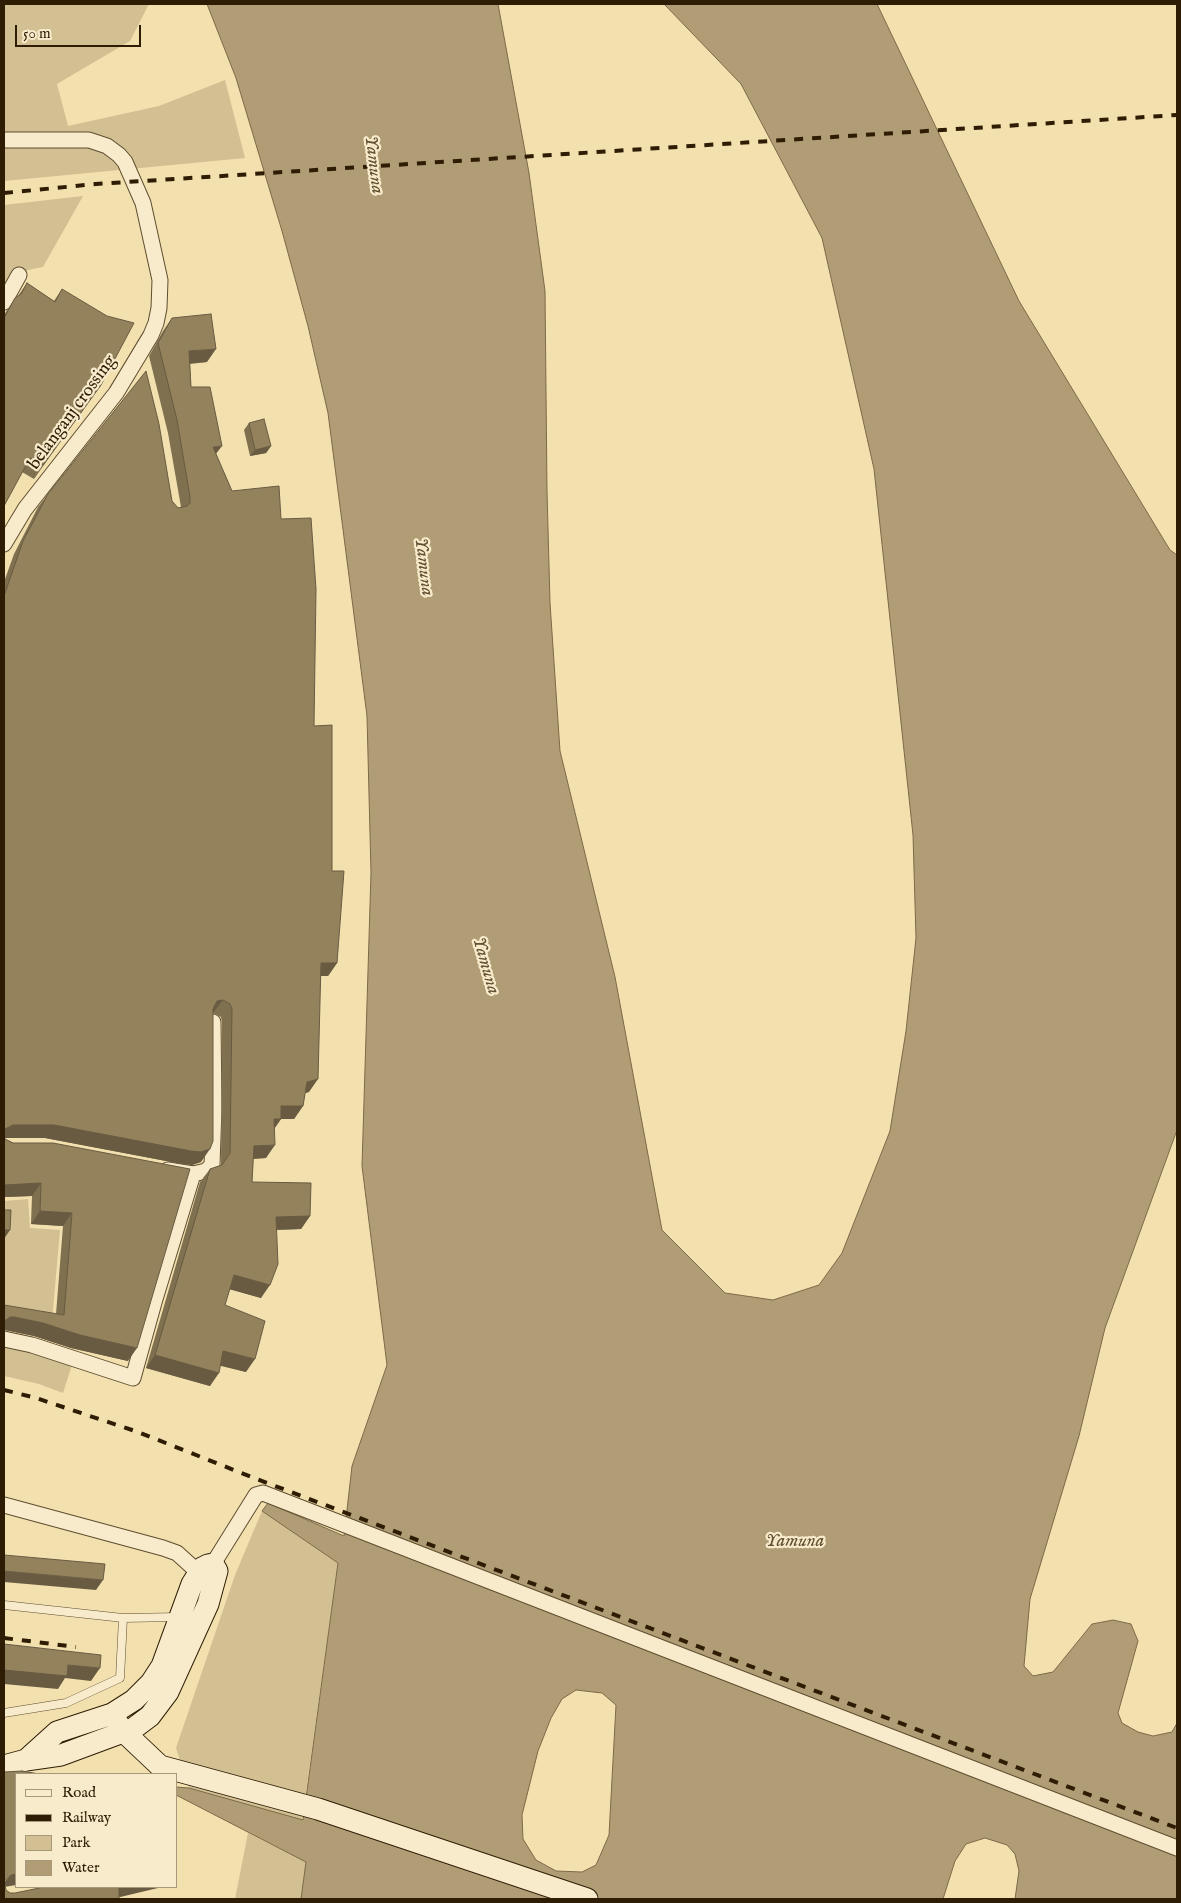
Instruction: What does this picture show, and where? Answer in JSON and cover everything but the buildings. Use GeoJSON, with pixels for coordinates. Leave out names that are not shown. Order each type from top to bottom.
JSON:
{"type":"FeatureCollection","features":[{"type":"Feature","properties":{"kind":"main road"},"geometry":{"type":"LineString","coordinates":[[4,1766],[26,1760],[61,1755],[134,1728],[150,1716],[168,1692],[175,1656],[180,1616],[192,1584],[206,1569],[217,1571],[208,1604],[175,1656],[162,1666],[151,1684],[134,1700],[112,1714],[57,1732],[26,1760]]}},
{"type":"Feature","properties":{"kind":"main road"},"geometry":{"type":"LineString","coordinates":[[112,1714],[124,1732],[160,1766],[318,1810],[587,1899]]}},
{"type":"Feature","properties":{"kind":"street","name":"belanganj crossing"},"geometry":{"type":"LineString","coordinates":[[4,140],[89,140],[107,146],[119,155],[125,162],[143,204],[160,280],[159,308],[156,323],[116,393],[25,509],[4,544]]}},
{"type":"Feature","properties":{"kind":"street"},"geometry":{"type":"LineString","coordinates":[[4,302],[19,275]]}},
{"type":"Feature","properties":{"kind":"street"},"geometry":{"type":"LineString","coordinates":[[139,354],[144,370]]}},
{"type":"Feature","properties":{"kind":"street"},"geometry":{"type":"LineString","coordinates":[[153,1167],[193,1174],[206,1171],[212,1165],[214,1109],[213,1022]]}},
{"type":"Feature","properties":{"kind":"street"},"geometry":{"type":"LineString","coordinates":[[4,1339],[32,1345],[133,1378],[193,1174]]}},
{"type":"Feature","properties":{"kind":"street"},"geometry":{"type":"LineString","coordinates":[[4,1505],[162,1548],[176,1553],[206,1569],[256,1495],[264,1493],[1177,1848]]}},
{"type":"Feature","properties":{"kind":"lane"},"geometry":{"type":"LineString","coordinates":[[4,1605],[123,1618],[180,1616]]}},
{"type":"Feature","properties":{"kind":"lane"},"geometry":{"type":"LineString","coordinates":[[4,1713],[66,1703],[120,1678],[123,1618]]}},
{"type":"Feature","properties":{"kind":"green space"},"geometry":{"type":"Polygon","coordinates":[[[4,4],[149,4],[130,41],[57,84],[68,126],[159,106],[225,80],[245,158],[4,181],[4,4]]]}},
{"type":"Feature","properties":{"kind":"green space"},"geometry":{"type":"Polygon","coordinates":[[[83,196],[43,267],[12,273],[4,288],[4,205],[83,196]]]}},
{"type":"Feature","properties":{"kind":"green space"},"geometry":{"type":"Polygon","coordinates":[[[28,1199],[30,1228],[60,1230],[52,1321],[4,1314],[4,1201],[28,1199]]]}},
{"type":"Feature","properties":{"kind":"green space"},"geometry":{"type":"Polygon","coordinates":[[[4,1343],[72,1365],[63,1393],[39,1384],[4,1376],[4,1343]]]}},
{"type":"Feature","properties":{"kind":"green space"},"geometry":{"type":"Polygon","coordinates":[[[262,1511],[338,1563],[302,1820],[189,1788],[176,1748],[235,1575],[262,1511]]]}},
{"type":"Feature","properties":{"kind":"green space"},"geometry":{"type":"Polygon","coordinates":[[[248,1833],[307,1862],[301,1899],[235,1899],[248,1833]]]}},
{"type":"Feature","properties":{"kind":"water","name":"Yamuna"},"geometry":{"type":"Polygon","coordinates":[[[207,4],[498,4],[529,173],[545,291],[550,603],[560,751],[615,977],[662,1230],[725,1293],[773,1300],[819,1285],[842,1253],[890,1131],[906,1031],[916,938],[913,835],[874,469],[822,238],[741,84],[664,4],[877,4],[1019,301],[1170,550],[1177,555],[1177,1130],[1105,1328],[1079,1436],[1030,1599],[1024,1666],[1033,1676],[1053,1672],[1092,1624],[1113,1620],[1131,1624],[1138,1641],[1118,1713],[1122,1723],[1138,1732],[1153,1736],[1172,1732],[1177,1723],[1177,1899],[1015,1899],[1019,1871],[1015,1854],[1007,1845],[985,1838],[966,1844],[955,1861],[943,1899],[301,1899],[306,1862],[178,1796],[178,1787],[189,1788],[303,1820],[338,1563],[262,1511],[268,1503],[344,1536],[352,1466],[387,1365],[362,1166],[371,873],[367,716],[328,413],[308,326],[282,231],[236,78],[207,4]],[[576,1690],[562,1699],[551,1718],[538,1751],[522,1815],[523,1839],[536,1860],[556,1871],[582,1872],[596,1865],[609,1835],[616,1705],[602,1693],[576,1690]]]}},
{"type":"Feature","properties":{"kind":"railway"},"geometry":{"type":"LineString","coordinates":[[4,193],[96,184],[1177,115]]}},
{"type":"Feature","properties":{"kind":"railway"},"geometry":{"type":"LineString","coordinates":[[4,1390],[36,1398],[138,1432],[254,1478],[1177,1828]]}},
{"type":"Feature","properties":{"kind":"railway"},"geometry":{"type":"LineString","coordinates":[[4,1638],[76,1647]]}}]}
